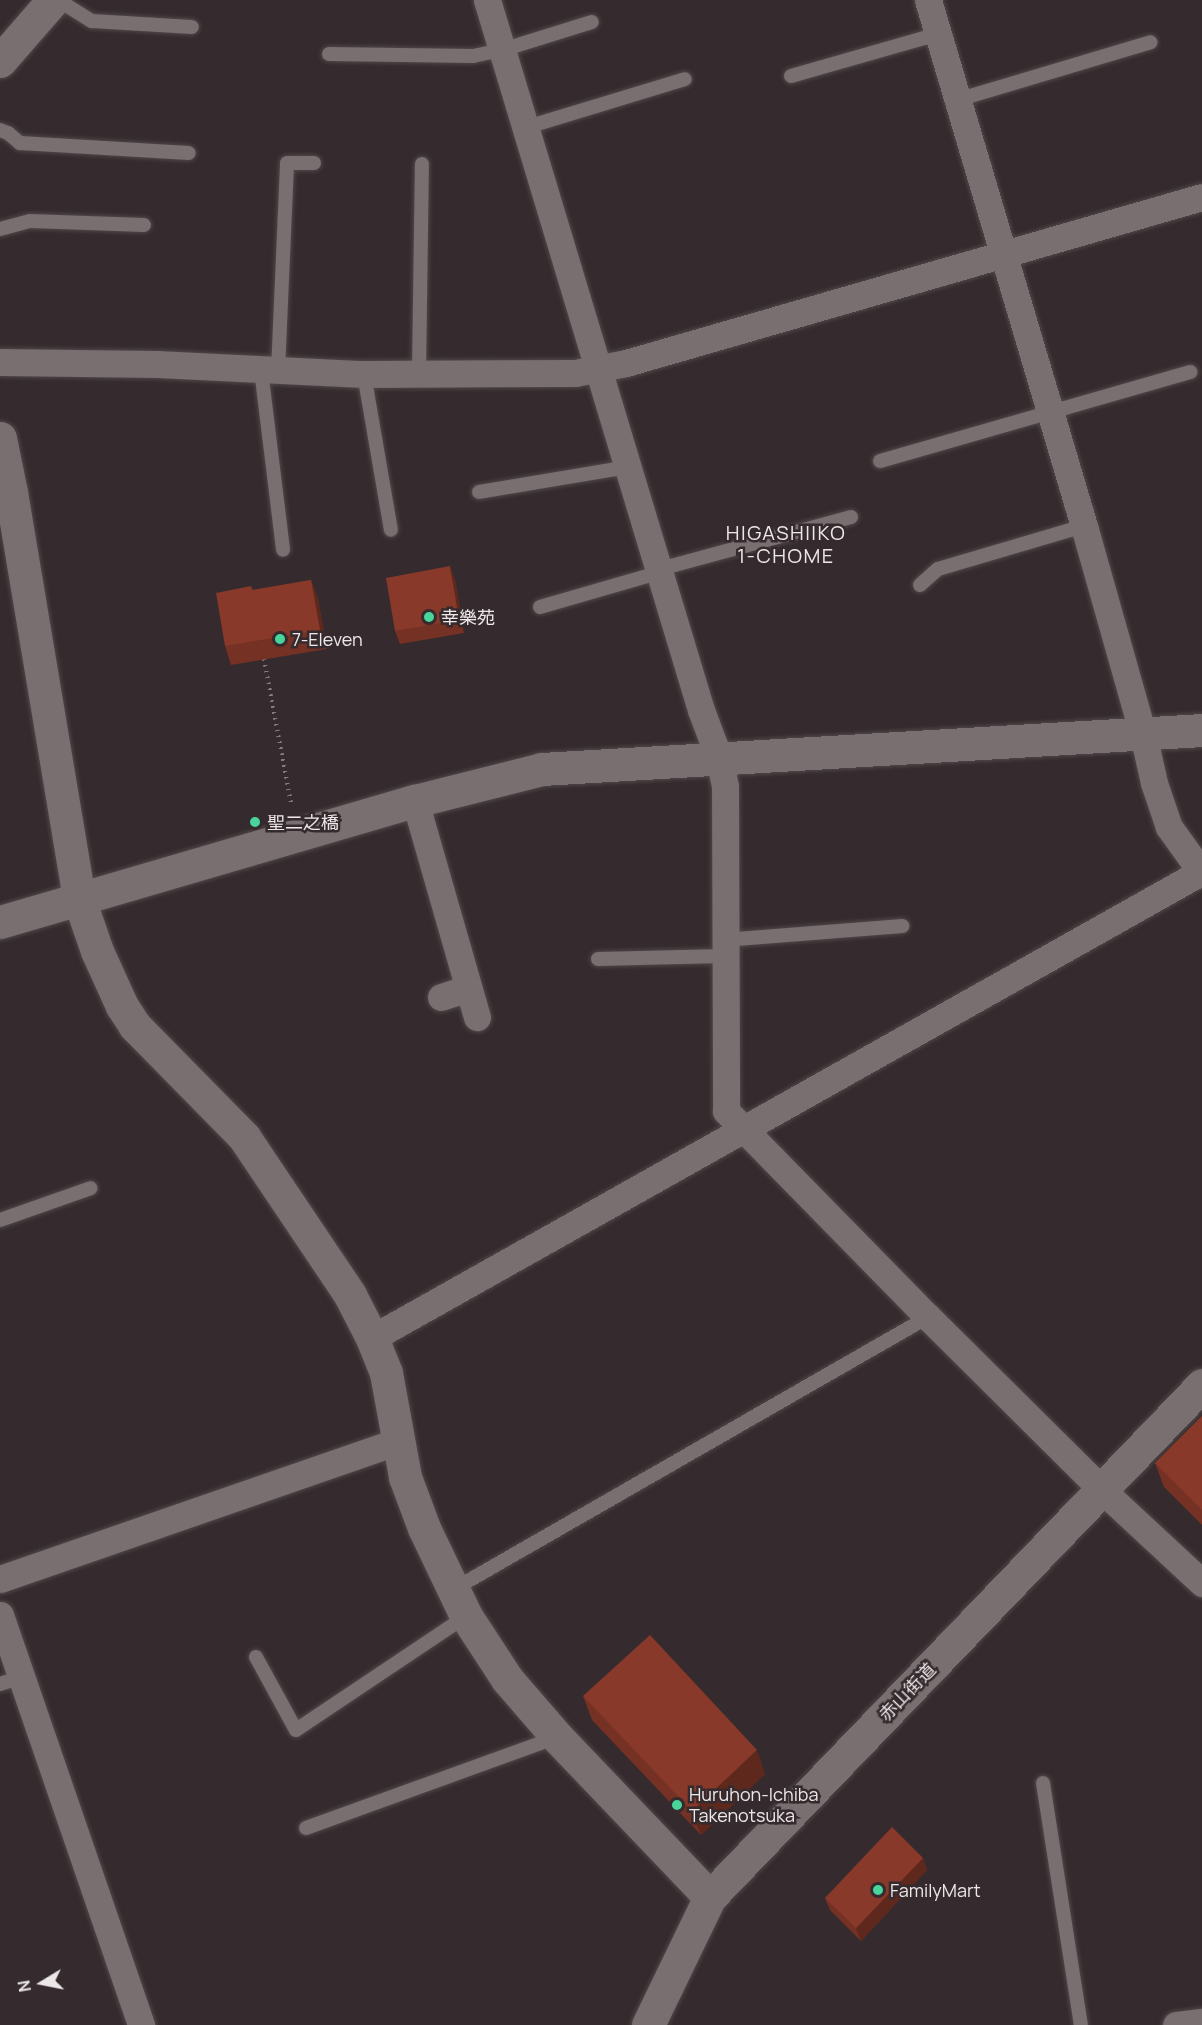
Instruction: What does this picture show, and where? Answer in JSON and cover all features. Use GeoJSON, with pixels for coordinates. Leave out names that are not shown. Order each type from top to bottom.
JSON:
{"type":"FeatureCollection","features":[{"type":"Feature","properties":{"kind":"street"},"geometry":{"type":"LineString","coordinates":[[0,61],[53,0]]}},
{"type":"Feature","properties":{"kind":"street"},"geometry":{"type":"LineString","coordinates":[[487,0],[701,710],[719,758],[725,786],[726,1111],[1102,1490],[1202,1583]]}},
{"type":"Feature","properties":{"kind":"street"},"geometry":{"type":"LineString","coordinates":[[372,1338],[1202,873],[1169,827],[1154,783],[1143,734],[1083,526],[928,0]]}},
{"type":"Feature","properties":{"kind":"street"},"geometry":{"type":"LineString","coordinates":[[0,363],[157,364],[364,374],[575,373],[600,369],[1202,197]]}},
{"type":"Feature","properties":{"kind":"street"},"geometry":{"type":"LineString","coordinates":[[0,438],[12,492],[79,898],[97,951],[122,1006],[135,1026],[244,1137],[350,1295],[372,1338],[386,1373],[405,1477],[424,1528],[460,1602],[507,1679],[557,1737],[710,1897]]}},
{"type":"Feature","properties":{"kind":"street"},"geometry":{"type":"LineString","coordinates":[[0,922],[415,801],[542,769],[1202,730]]}},
{"type":"Feature","properties":{"kind":"street"},"geometry":{"type":"LineString","coordinates":[[415,801],[477,1017]]}},
{"type":"Feature","properties":{"kind":"street"},"geometry":{"type":"LineString","coordinates":[[441,997],[469,988]]}},
{"type":"Feature","properties":{"kind":"street","name":"赤山街道"},"geometry":{"type":"LineString","coordinates":[[648,2025],[710,1897],[1202,1385]]}},
{"type":"Feature","properties":{"kind":"street"},"geometry":{"type":"LineString","coordinates":[[0,1579],[399,1441]]}},
{"type":"Feature","properties":{"kind":"street"},"geometry":{"type":"LineString","coordinates":[[0,1615],[10,1680],[141,2025]]}},
{"type":"Feature","properties":{"kind":"street"},"geometry":{"type":"LineString","coordinates":[[1176,2025],[1202,2022]]}},
{"type":"Feature","properties":{"kind":"lane"},"geometry":{"type":"LineString","coordinates":[[58,0],[92,21],[192,27]]}},
{"type":"Feature","properties":{"kind":"lane"},"geometry":{"type":"LineString","coordinates":[[329,54],[473,56],[502,50],[592,22]]}},
{"type":"Feature","properties":{"kind":"lane"},"geometry":{"type":"LineString","coordinates":[[791,76],[938,34]]}},
{"type":"Feature","properties":{"kind":"lane"},"geometry":{"type":"LineString","coordinates":[[957,100],[1151,42]]}},
{"type":"Feature","properties":{"kind":"lane"},"geometry":{"type":"LineString","coordinates":[[524,128],[685,79]]}},
{"type":"Feature","properties":{"kind":"lane"},"geometry":{"type":"LineString","coordinates":[[0,130],[8,133],[20,143],[189,153]]}},
{"type":"Feature","properties":{"kind":"lane"},"geometry":{"type":"LineString","coordinates":[[283,550],[269,371],[287,163],[314,163]]}},
{"type":"Feature","properties":{"kind":"lane"},"geometry":{"type":"LineString","coordinates":[[419,373],[422,164]]}},
{"type":"Feature","properties":{"kind":"lane"},"geometry":{"type":"LineString","coordinates":[[0,229],[30,221],[144,225]]}},
{"type":"Feature","properties":{"kind":"lane"},"geometry":{"type":"LineString","coordinates":[[880,461],[1190,372]]}},
{"type":"Feature","properties":{"kind":"lane"},"geometry":{"type":"LineString","coordinates":[[364,374],[391,530]]}},
{"type":"Feature","properties":{"kind":"lane"},"geometry":{"type":"LineString","coordinates":[[479,492],[628,467]]}},
{"type":"Feature","properties":{"kind":"lane"},"geometry":{"type":"LineString","coordinates":[[540,607],[660,570],[851,517]]}},
{"type":"Feature","properties":{"kind":"lane"},"geometry":{"type":"LineString","coordinates":[[920,585],[938,569],[1083,526]]}},
{"type":"Feature","properties":{"kind":"lane"},"geometry":{"type":"LineString","coordinates":[[598,959],[724,948],[902,926]]}},
{"type":"Feature","properties":{"kind":"lane"},"geometry":{"type":"LineString","coordinates":[[0,1220],[91,1188]]}},
{"type":"Feature","properties":{"kind":"lane"},"geometry":{"type":"LineString","coordinates":[[256,1657],[296,1730],[460,1602],[928,1317]]}},
{"type":"Feature","properties":{"kind":"lane"},"geometry":{"type":"LineString","coordinates":[[306,1828],[557,1737]]}},
{"type":"Feature","properties":{"kind":"lane"},"geometry":{"type":"LineString","coordinates":[[1043,1783],[1081,2025]]}},
{"type":"Feature","properties":{"kind":"path"},"geometry":{"type":"LineString","coordinates":[[264,659],[292,810]]}},
{"type":"Feature","properties":{"kind":"building"},"geometry":{"type":"Polygon","coordinates":[[[450,566],[459,620],[395,631],[386,578],[450,566]]]}},
{"type":"Feature","properties":{"kind":"building"},"geometry":{"type":"Polygon","coordinates":[[[311,580],[320,630],[225,646],[216,593],[251,586],[252,590],[311,580]]]}},
{"type":"Feature","properties":{"kind":"building"},"geometry":{"type":"Polygon","coordinates":[[[1202,1416],[1202,1510],[1155,1463],[1202,1416]]]}},
{"type":"Feature","properties":{"kind":"building"},"geometry":{"type":"Polygon","coordinates":[[[650,1635],[757,1750],[692,1811],[583,1696],[650,1635]]]}},
{"type":"Feature","properties":{"kind":"building"},"geometry":{"type":"Polygon","coordinates":[[[892,1827],[923,1858],[856,1928],[825,1898],[892,1827]]]}},
{"type":"Feature","properties":{"kind":"place","name":"幸樂苑"},"geometry":{"type":"Point","coordinates":[429,617]}},
{"type":"Feature","properties":{"kind":"place","name":"7-Eleven"},"geometry":{"type":"Point","coordinates":[280,639]}},
{"type":"Feature","properties":{"kind":"place","name":"聖二之橋"},"geometry":{"type":"Point","coordinates":[255,822]}},
{"type":"Feature","properties":{"kind":"place","name":"Huruhon-Ichiba Takenotsuka"},"geometry":{"type":"Point","coordinates":[677,1805]}},
{"type":"Feature","properties":{"kind":"place","name":"FamilyMart"},"geometry":{"type":"Point","coordinates":[878,1890]}},
{"type":"Feature","properties":{"kind":"district","name":"HIGASHIIKO 1-CHOME"},"geometry":{"type":"Point","coordinates":[786,544]}}]}
